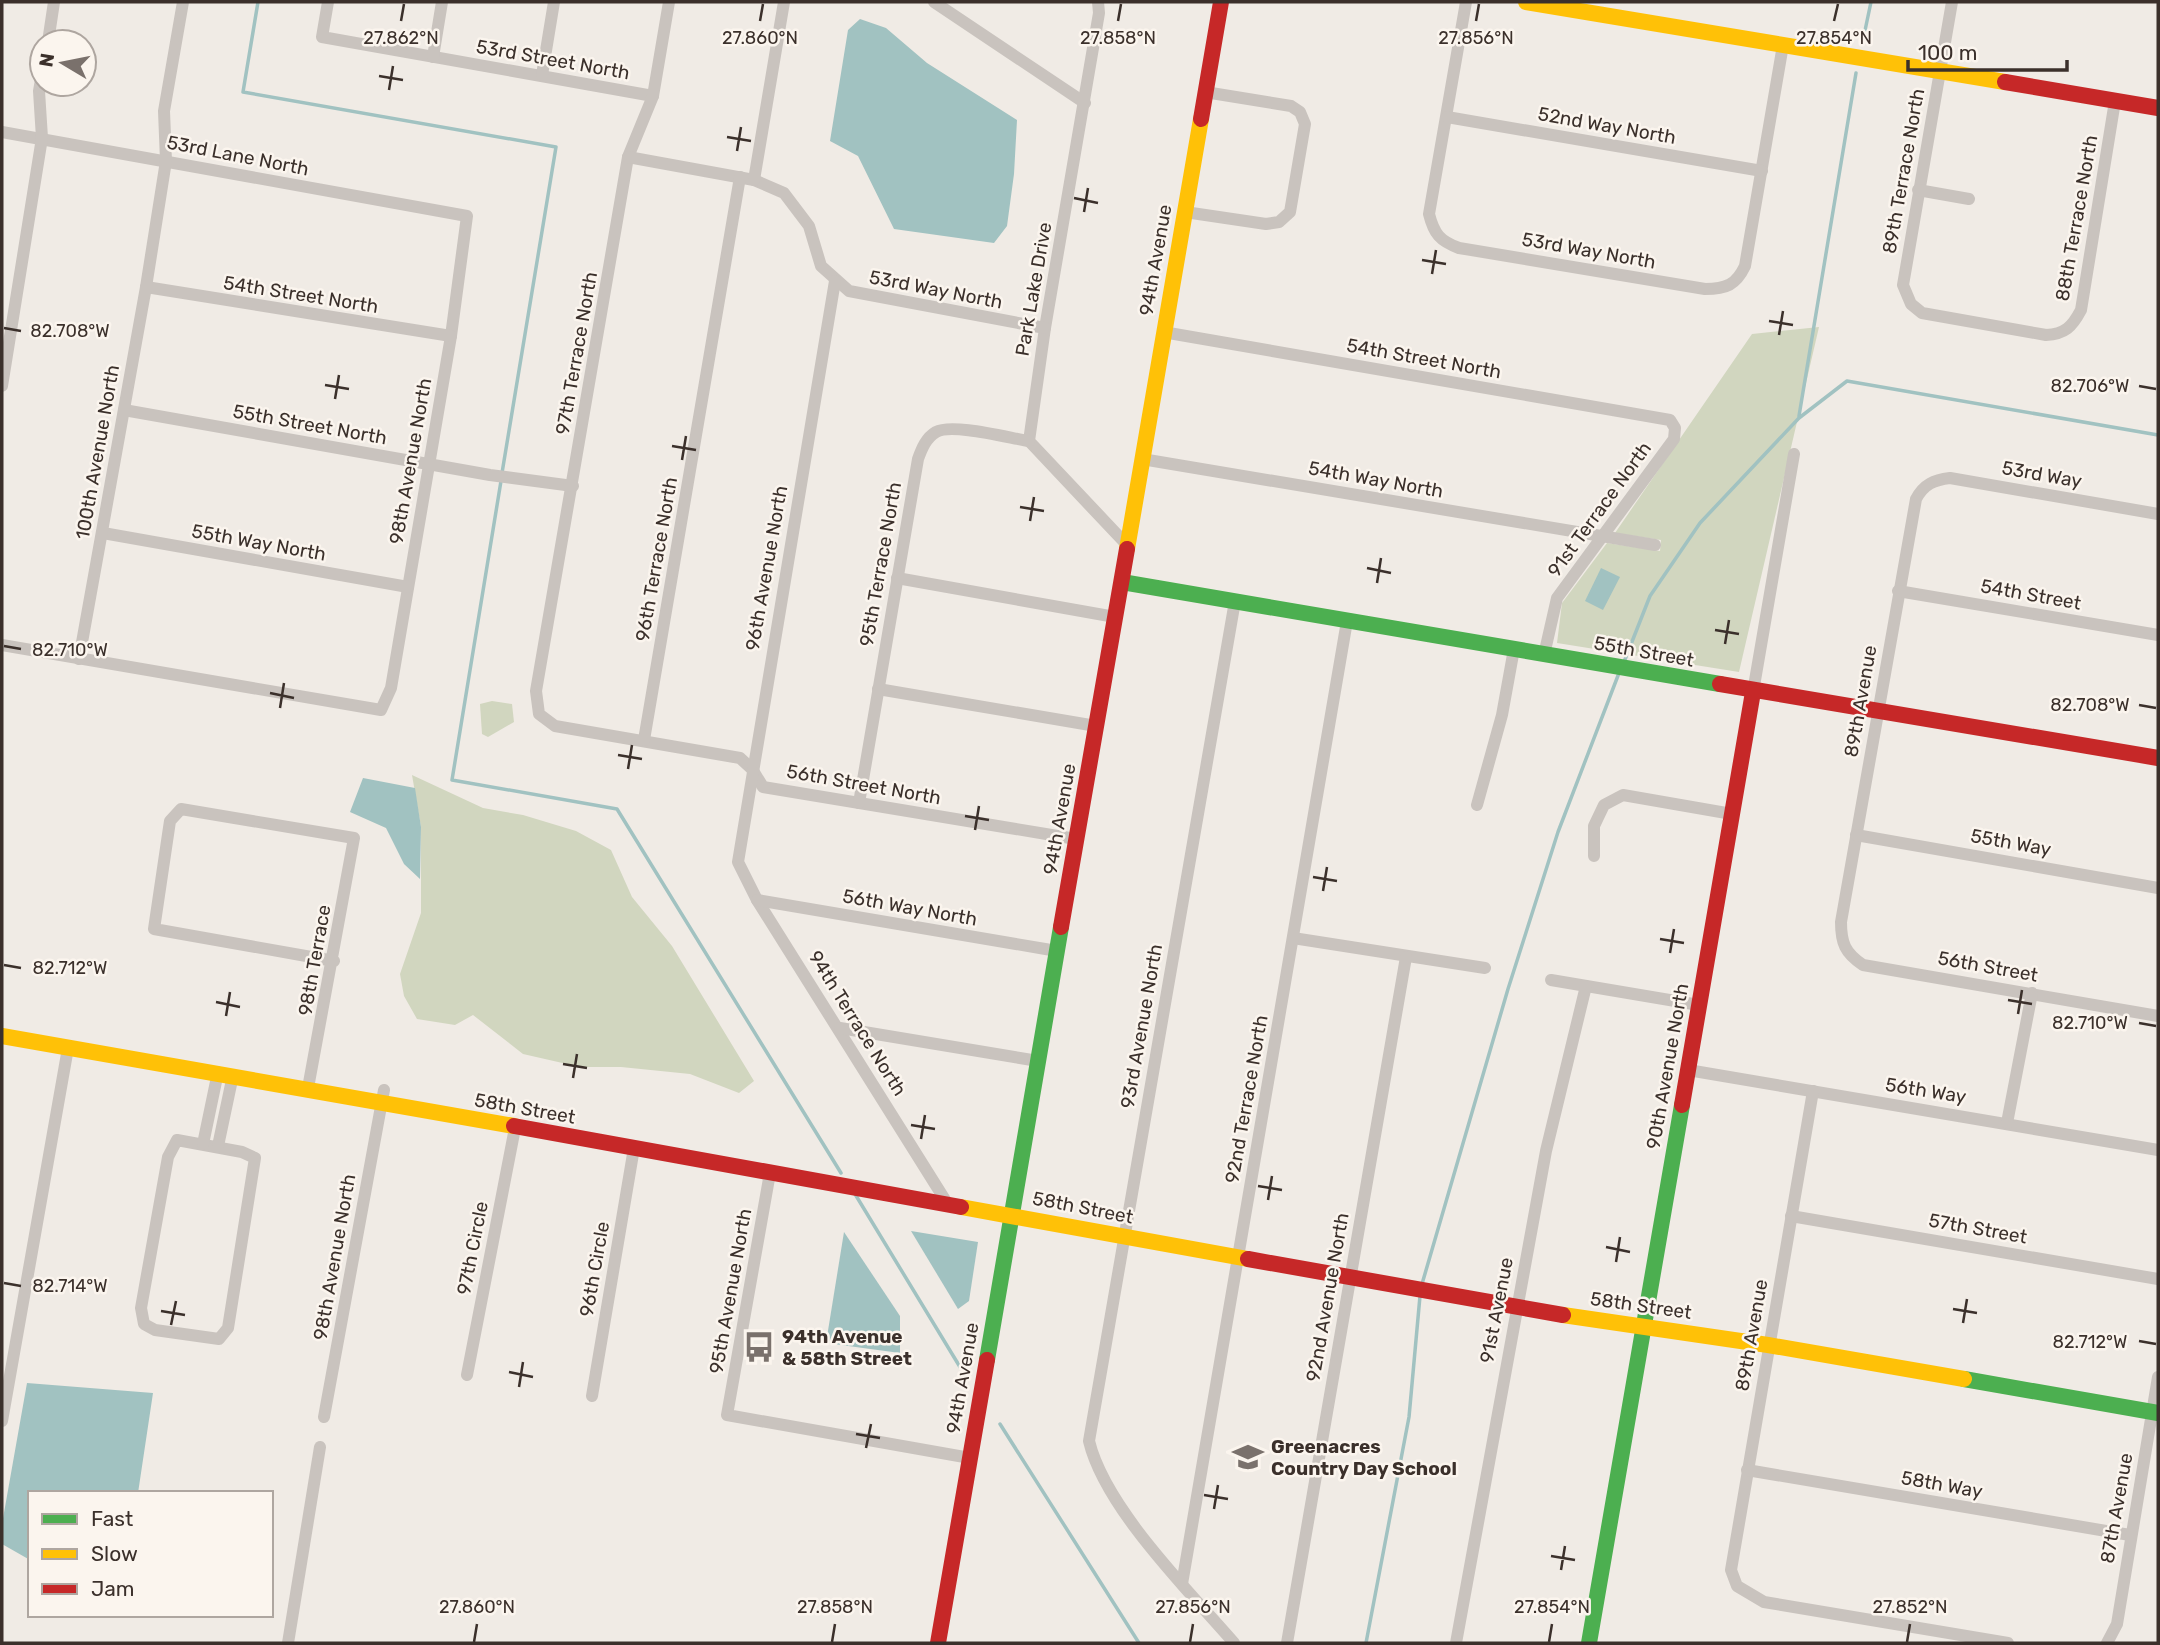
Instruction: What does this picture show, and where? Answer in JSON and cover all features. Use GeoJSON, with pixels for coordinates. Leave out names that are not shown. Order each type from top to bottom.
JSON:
{"type":"FeatureCollection","features":[{"type":"Feature","properties":{"kind":"street"},"geometry":{"type":"LineString","coordinates":[[50,28],[54,2]]}},
{"type":"Feature","properties":{"kind":"street","name":"100th Avenue North"},"geometry":{"type":"LineString","coordinates":[[79,659],[166,161],[164,111],[183,2]]}},
{"type":"Feature","properties":{"kind":"street","name":"53rd Street North"},"geometry":{"type":"LineString","coordinates":[[328,2],[322,37],[653,96]]}},
{"type":"Feature","properties":{"kind":"street"},"geometry":{"type":"LineString","coordinates":[[433,57],[442,2]]}},
{"type":"Feature","properties":{"kind":"street"},"geometry":{"type":"LineString","coordinates":[[542,75],[554,2]]}},
{"type":"Feature","properties":{"kind":"street","name":"97th Terrace North"},"geometry":{"type":"LineString","coordinates":[[540,714],[536,691],[628,157],[653,96],[669,2]]}},
{"type":"Feature","properties":{"kind":"street"},"geometry":{"type":"LineString","coordinates":[[754,180],[784,2]]}},
{"type":"Feature","properties":{"kind":"street"},"geometry":{"type":"LineString","coordinates":[[934,2],[1085,103]]}},
{"type":"Feature","properties":{"kind":"street","name":"Park Lake Drive"},"geometry":{"type":"LineString","coordinates":[[1029,441],[1045,328],[1100,13],[1098,2]]}},
{"type":"Feature","properties":{"kind":"street","name":"94th Avenue"},"geometry":{"type":"LineString","coordinates":[[938,1643],[1221,2]]}},
{"type":"Feature","properties":{"kind":"street"},"geometry":{"type":"LineString","coordinates":[[1447,117],[1466,2]]}},
{"type":"Feature","properties":{"kind":"street"},"geometry":{"type":"LineString","coordinates":[[1526,2],[2158,108]]}},
{"type":"Feature","properties":{"kind":"street","name":"89th Terrace North"},"geometry":{"type":"LineString","coordinates":[[1911,304],[1903,285],[1952,2]]}},
{"type":"Feature","properties":{"kind":"street"},"geometry":{"type":"LineString","coordinates":[[1762,172],[1783,45]]}},
{"type":"Feature","properties":{"kind":"street"},"geometry":{"type":"LineString","coordinates":[[1185,212],[1266,224],[1279,222],[1290,212],[1305,124],[1300,112],[1291,106],[1205,92]]}},
{"type":"Feature","properties":{"kind":"street"},"geometry":{"type":"LineString","coordinates":[[2,386],[42,138],[39,98]]}},
{"type":"Feature","properties":{"kind":"street","name":"88th Terrace North"},"geometry":{"type":"LineString","coordinates":[[1911,304],[1922,313],[2046,335],[2061,334],[2073,325],[2081,310],[2115,101]]}},
{"type":"Feature","properties":{"kind":"street","name":"52nd Way North"},"geometry":{"type":"LineString","coordinates":[[1447,117],[1762,172]]}},
{"type":"Feature","properties":{"kind":"street","name":"53rd Way North"},"geometry":{"type":"LineString","coordinates":[[1447,117],[1429,215],[1434,233],[1445,243],[1459,248],[1705,289],[1724,289],[1739,279],[1745,266],[1762,172]]}},
{"type":"Feature","properties":{"kind":"street","name":"53rd Lane North"},"geometry":{"type":"LineString","coordinates":[[2,132],[467,216]]}},
{"type":"Feature","properties":{"kind":"street"},"geometry":{"type":"LineString","coordinates":[[628,157],[754,180],[784,193],[809,226],[821,266],[835,281]]}},
{"type":"Feature","properties":{"kind":"street","name":"96th Terrace North"},"geometry":{"type":"LineString","coordinates":[[644,740],[740,177]]}},
{"type":"Feature","properties":{"kind":"street"},"geometry":{"type":"LineString","coordinates":[[1919,190],[1969,199]]}},
{"type":"Feature","properties":{"kind":"street","name":"98th Avenue North"},"geometry":{"type":"LineString","coordinates":[[79,659],[381,710],[391,688],[451,337],[467,216]]}},
{"type":"Feature","properties":{"kind":"street","name":"53rd Way North"},"geometry":{"type":"LineString","coordinates":[[835,281],[849,291],[866,296],[1045,328]]}},
{"type":"Feature","properties":{"kind":"street","name":"96th Avenue North"},"geometry":{"type":"LineString","coordinates":[[738,862],[835,281]]}},
{"type":"Feature","properties":{"kind":"street","name":"54th Street North"},"geometry":{"type":"LineString","coordinates":[[146,287],[451,337]]}},
{"type":"Feature","properties":{"kind":"street","name":"54th Street North"},"geometry":{"type":"LineString","coordinates":[[1163,332],[1670,420],[1675,428]]}},
{"type":"Feature","properties":{"kind":"street","name":"55th Street North"},"geometry":{"type":"LineString","coordinates":[[124,410],[490,475],[573,486]]}},
{"type":"Feature","properties":{"kind":"street","name":"91st Terrace North"},"geometry":{"type":"LineString","coordinates":[[1544,655],[1557,598],[1674,439],[1675,428]]}},
{"type":"Feature","properties":{"kind":"street","name":"95th Terrace North"},"geometry":{"type":"LineString","coordinates":[[859,803],[918,458],[925,441],[938,430],[953,429],[1029,441]]}},
{"type":"Feature","properties":{"kind":"street"},"geometry":{"type":"LineString","coordinates":[[1029,441],[1128,546]]}},
{"type":"Feature","properties":{"kind":"street","name":"90th Avenue North"},"geometry":{"type":"LineString","coordinates":[[1589,1643],[1794,454]]}},
{"type":"Feature","properties":{"kind":"street","name":"54th Way North"},"geometry":{"type":"LineString","coordinates":[[1142,458],[1655,545]]}},
{"type":"Feature","properties":{"kind":"street","name":"53rd Way"},"geometry":{"type":"LineString","coordinates":[[1922,488],[1935,480],[1950,478],[2158,514]]}},
{"type":"Feature","properties":{"kind":"street","name":"89th Avenue"},"geometry":{"type":"LineString","coordinates":[[1842,922],[1898,591],[1916,499],[1922,488]]}},
{"type":"Feature","properties":{"kind":"street","name":"55th Way North"},"geometry":{"type":"LineString","coordinates":[[103,533],[408,587]]}},
{"type":"Feature","properties":{"kind":"street"},"geometry":{"type":"LineString","coordinates":[[897,578],[1115,617]]}},
{"type":"Feature","properties":{"kind":"street","name":"55th Street"},"geometry":{"type":"LineString","coordinates":[[1122,582],[1753,692],[2158,758]]}},
{"type":"Feature","properties":{"kind":"street","name":"54th Street"},"geometry":{"type":"LineString","coordinates":[[1898,591],[2158,635]]}},
{"type":"Feature","properties":{"kind":"street","name":"93rd Avenue North"},"geometry":{"type":"LineString","coordinates":[[1182,1584],[1128,1516],[1093,1457],[1089,1441],[1235,601]]}},
{"type":"Feature","properties":{"kind":"street","name":"92nd Terrace North"},"geometry":{"type":"LineString","coordinates":[[1182,1584],[1347,621]]}},
{"type":"Feature","properties":{"kind":"street"},"geometry":{"type":"LineString","coordinates":[[2,645],[79,659]]}},
{"type":"Feature","properties":{"kind":"street"},"geometry":{"type":"LineString","coordinates":[[1477,805],[1502,715],[1514,649]]}},
{"type":"Feature","properties":{"kind":"street"},"geometry":{"type":"LineString","coordinates":[[878,689],[1096,726]]}},
{"type":"Feature","properties":{"kind":"street","name":"56th Street North"},"geometry":{"type":"LineString","coordinates":[[540,714],[555,726],[740,758],[752,769],[763,787],[1076,839]]}},
{"type":"Feature","properties":{"kind":"street"},"geometry":{"type":"LineString","coordinates":[[1594,856],[1594,826],[1604,806],[1623,795],[1732,814]]}},
{"type":"Feature","properties":{"kind":"street","name":"98th Terrace"},"geometry":{"type":"LineString","coordinates":[[308,1088],[334,961],[355,838],[181,809],[170,821],[154,929],[334,961]]}},
{"type":"Feature","properties":{"kind":"street","name":"55th Way"},"geometry":{"type":"LineString","coordinates":[[1856,835],[2158,888]]}},
{"type":"Feature","properties":{"kind":"street","name":"94th Terrace North"},"geometry":{"type":"LineString","coordinates":[[738,862],[757,900],[947,1203]]}},
{"type":"Feature","properties":{"kind":"street","name":"56th Way North"},"geometry":{"type":"LineString","coordinates":[[757,900],[1057,951]]}},
{"type":"Feature","properties":{"kind":"street","name":"56th Street"},"geometry":{"type":"LineString","coordinates":[[1842,922],[1841,940],[1848,955],[1863,965],[2158,1016]]}},
{"type":"Feature","properties":{"kind":"street"},"geometry":{"type":"LineString","coordinates":[[1293,938],[1485,968]]}},
{"type":"Feature","properties":{"kind":"street","name":"92nd Avenue North"},"geometry":{"type":"LineString","coordinates":[[1287,1643],[1406,957]]}},
{"type":"Feature","properties":{"kind":"street"},"geometry":{"type":"LineString","coordinates":[[1551,980],[1699,1005]]}},
{"type":"Feature","properties":{"kind":"street","name":"91st Avenue"},"geometry":{"type":"LineString","coordinates":[[1456,1643],[1515,1308],[1546,1152],[1586,986]]}},
{"type":"Feature","properties":{"kind":"street"},"geometry":{"type":"LineString","coordinates":[[2007,1122],[2032,993]]}},
{"type":"Feature","properties":{"kind":"street"},"geometry":{"type":"LineString","coordinates":[[839,1028],[1038,1061]]}},
{"type":"Feature","properties":{"kind":"street","name":"58th Street"},"geometry":{"type":"LineString","coordinates":[[2,1036],[308,1088],[383,1096],[515,1128],[947,1203],[1515,1308],[1769,1345],[2155,1413]]}},
{"type":"Feature","properties":{"kind":"street"},"geometry":{"type":"LineString","coordinates":[[2,1421],[68,1048]]}},
{"type":"Feature","properties":{"kind":"street","name":"56th Way"},"geometry":{"type":"LineString","coordinates":[[1688,1070],[2007,1122],[2158,1150]]}},
{"type":"Feature","properties":{"kind":"street"},"geometry":{"type":"LineString","coordinates":[[203,1144],[226,1074]]}},
{"type":"Feature","properties":{"kind":"street"},"geometry":{"type":"LineString","coordinates":[[218,1146],[226,1074]]}},
{"type":"Feature","properties":{"kind":"street","name":"89th Avenue"},"geometry":{"type":"LineString","coordinates":[[1813,1091],[1731,1570],[1737,1586],[1764,1602],[2008,1643]]}},
{"type":"Feature","properties":{"kind":"street","name":"98th Avenue North"},"geometry":{"type":"LineString","coordinates":[[324,1417],[383,1096]]}},
{"type":"Feature","properties":{"kind":"street","name":"97th Circle"},"geometry":{"type":"LineString","coordinates":[[467,1375],[515,1128]]}},
{"type":"Feature","properties":{"kind":"street"},"geometry":{"type":"LineString","coordinates":[[177,1140],[218,1146],[255,1158],[228,1328],[219,1339],[155,1330],[144,1324],[141,1308],[168,1157],[177,1140]]}},
{"type":"Feature","properties":{"kind":"street","name":"96th Circle"},"geometry":{"type":"LineString","coordinates":[[592,1396],[634,1148]]}},
{"type":"Feature","properties":{"kind":"street","name":"95th Avenue North"},"geometry":{"type":"LineString","coordinates":[[770,1173],[727,1415],[970,1458]]}},
{"type":"Feature","properties":{"kind":"street","name":"57th Street"},"geometry":{"type":"LineString","coordinates":[[1791,1216],[2158,1279]]}},
{"type":"Feature","properties":{"kind":"street","name":"87th Avenue"},"geometry":{"type":"LineString","coordinates":[[2107,1643],[2117,1624],[2130,1535],[2155,1413],[2158,1377]]}},
{"type":"Feature","properties":{"kind":"street"},"geometry":{"type":"LineString","coordinates":[[288,1643],[320,1447]]}},
{"type":"Feature","properties":{"kind":"street","name":"58th Way"},"geometry":{"type":"LineString","coordinates":[[1747,1470],[2130,1535]]}},
{"type":"Feature","properties":{"kind":"street"},"geometry":{"type":"LineString","coordinates":[[1182,1584],[1234,1643]]}},
{"type":"Feature","properties":{"kind":"green space"},"geometry":{"type":"Polygon","coordinates":[[[1819,327],[1739,672],[1557,643],[1562,603],[1607,543],[1660,551],[1661,540],[1615,533],[1752,334],[1819,327]]]}},
{"type":"Feature","properties":{"kind":"green space"},"geometry":{"type":"Polygon","coordinates":[[[492,701],[512,704],[514,722],[488,737],[482,734],[480,704],[492,701]]]}},
{"type":"Feature","properties":{"kind":"green space"},"geometry":{"type":"Polygon","coordinates":[[[412,775],[483,808],[523,815],[576,831],[611,850],[632,897],[672,946],[754,1081],[739,1093],[690,1074],[621,1067],[580,1067],[523,1054],[473,1015],[455,1025],[417,1019],[404,996],[400,974],[421,913],[421,827],[412,775]]]}},
{"type":"Feature","properties":{"kind":"water"},"geometry":{"type":"Polygon","coordinates":[[[860,19],[886,28],[927,63],[1017,120],[1007,226],[994,243],[894,229],[858,156],[830,141],[848,30],[860,19]]]}},
{"type":"Feature","properties":{"kind":"water"},"geometry":{"type":"Polygon","coordinates":[[[1601,568],[1620,577],[1603,610],[1585,601],[1601,568]]]}},
{"type":"Feature","properties":{"kind":"water"},"geometry":{"type":"Polygon","coordinates":[[[363,778],[415,788],[421,827],[420,879],[404,864],[386,828],[350,812],[363,778]]]}},
{"type":"Feature","properties":{"kind":"water"},"geometry":{"type":"Polygon","coordinates":[[[911,1231],[978,1242],[969,1301],[958,1309],[911,1231]]]}},
{"type":"Feature","properties":{"kind":"water"},"geometry":{"type":"Polygon","coordinates":[[[844,1232],[900,1316],[900,1353],[826,1343],[844,1232]]]}},
{"type":"Feature","properties":{"kind":"water"},"geometry":{"type":"Polygon","coordinates":[[[27,1383],[153,1393],[138,1491],[28,1491],[28,1559],[2,1544],[2,1524],[27,1383]]]}},
{"type":"Feature","properties":{"kind":"waterway"},"geometry":{"type":"LineString","coordinates":[[258,2],[243,92],[556,147],[502,473]]}},
{"type":"Feature","properties":{"kind":"waterway"},"geometry":{"type":"LineString","coordinates":[[1863,40],[1871,2]]}},
{"type":"Feature","properties":{"kind":"waterway"},"geometry":{"type":"LineString","coordinates":[[1799,416],[1856,73]]}},
{"type":"Feature","properties":{"kind":"waterway"},"geometry":{"type":"LineString","coordinates":[[1624,662],[1650,596],[1700,523],[1799,418],[1847,381],[2158,435]]}},
{"type":"Feature","properties":{"kind":"waterway"},"geometry":{"type":"LineString","coordinates":[[501,481],[452,780],[617,809],[841,1173]]}},
{"type":"Feature","properties":{"kind":"waterway"},"geometry":{"type":"LineString","coordinates":[[1422,1284],[1508,989],[1558,832],[1619,673]]}},
{"type":"Feature","properties":{"kind":"waterway"},"geometry":{"type":"LineString","coordinates":[[855,1194],[960,1367]]}},
{"type":"Feature","properties":{"kind":"waterway"},"geometry":{"type":"LineString","coordinates":[[1366,1643],[1409,1417],[1420,1296]]}},
{"type":"Feature","properties":{"kind":"waterway"},"geometry":{"type":"LineString","coordinates":[[1000,1424],[1139,1643]]}},
{"type":"Feature","properties":{"kind":"traffic: fast"},"geometry":{"type":"LineString","coordinates":[[1122,582],[1720,684]]}},
{"type":"Feature","properties":{"kind":"traffic: fast"},"geometry":{"type":"LineString","coordinates":[[987,1360],[1061,927]]}},
{"type":"Feature","properties":{"kind":"traffic: fast"},"geometry":{"type":"LineString","coordinates":[[1589,1643],[1682,1105]]}},
{"type":"Feature","properties":{"kind":"traffic: fast"},"geometry":{"type":"LineString","coordinates":[[1964,1379],[2158,1413]]}},
{"type":"Feature","properties":{"kind":"traffic: slow"},"geometry":{"type":"LineString","coordinates":[[1526,2],[2005,82]]}},
{"type":"Feature","properties":{"kind":"traffic: slow"},"geometry":{"type":"LineString","coordinates":[[1127,549],[1201,119]]}},
{"type":"Feature","properties":{"kind":"traffic: slow"},"geometry":{"type":"LineString","coordinates":[[2,1036],[514,1126]]}},
{"type":"Feature","properties":{"kind":"traffic: slow"},"geometry":{"type":"LineString","coordinates":[[961,1207],[1248,1259]]}},
{"type":"Feature","properties":{"kind":"traffic: slow"},"geometry":{"type":"LineString","coordinates":[[1563,1315],[1768,1345],[1964,1379]]}},
{"type":"Feature","properties":{"kind":"traffic: jam"},"geometry":{"type":"LineString","coordinates":[[1201,119],[1221,2]]}},
{"type":"Feature","properties":{"kind":"traffic: jam"},"geometry":{"type":"LineString","coordinates":[[2005,82],[2158,108]]}},
{"type":"Feature","properties":{"kind":"traffic: jam"},"geometry":{"type":"LineString","coordinates":[[1061,927],[1127,549]]}},
{"type":"Feature","properties":{"kind":"traffic: jam"},"geometry":{"type":"LineString","coordinates":[[1720,684],[2158,758]]}},
{"type":"Feature","properties":{"kind":"traffic: jam"},"geometry":{"type":"LineString","coordinates":[[1682,1105],[1753,692]]}},
{"type":"Feature","properties":{"kind":"traffic: jam"},"geometry":{"type":"LineString","coordinates":[[514,1126],[961,1207]]}},
{"type":"Feature","properties":{"kind":"traffic: jam"},"geometry":{"type":"LineString","coordinates":[[1248,1259],[1563,1315]]}},
{"type":"Feature","properties":{"kind":"traffic: jam"},"geometry":{"type":"LineString","coordinates":[[938,1643],[987,1360]]}},
{"type":"Feature","properties":{"kind":"place","name":"94th Avenue & 58th Street"},"geometry":{"type":"Point","coordinates":[759,1347]}},
{"type":"Feature","properties":{"kind":"place","name":"Greenacres Country Day School"},"geometry":{"type":"Point","coordinates":[1248,1457]}}]}
